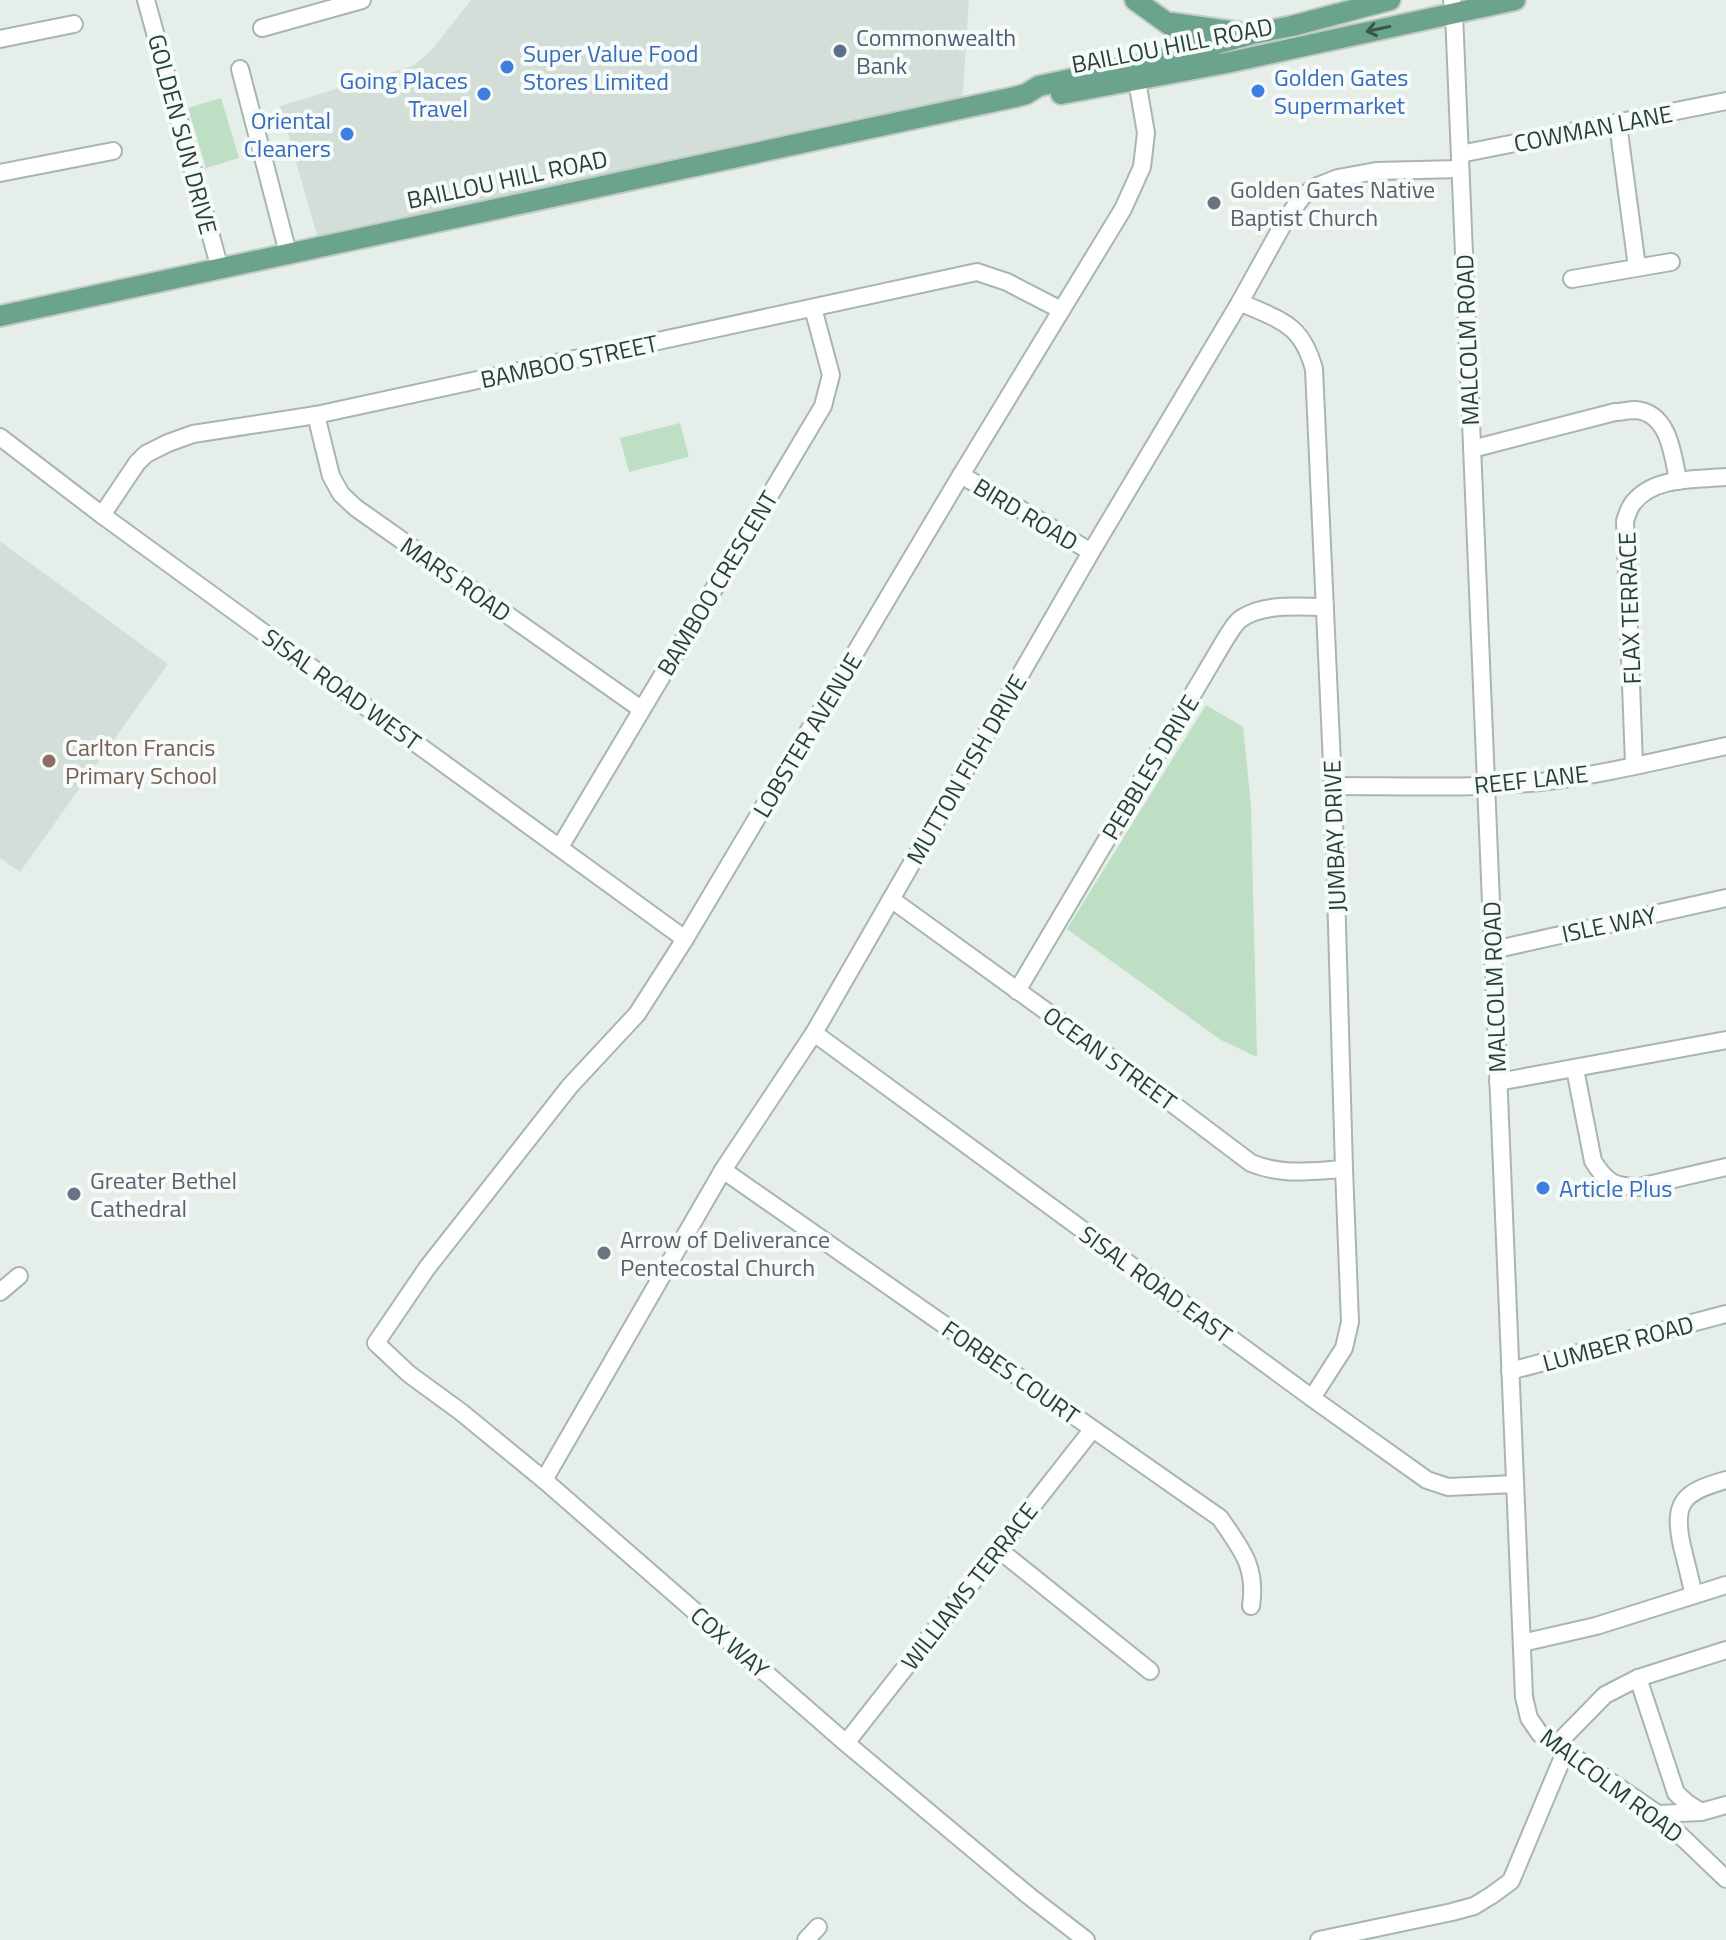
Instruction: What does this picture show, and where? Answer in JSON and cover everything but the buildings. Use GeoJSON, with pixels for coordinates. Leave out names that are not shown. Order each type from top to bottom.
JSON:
{"type":"FeatureCollection","features":[{"type":"Feature","properties":{"kind":"main road"},"geometry":{"type":"LineString","coordinates":[[1135,0],[1226,63]]}},
{"type":"Feature","properties":{"kind":"main road","name":"BAILLOU HILL ROAD"},"geometry":{"type":"LineString","coordinates":[[0,316],[1026,94],[1039,86],[1155,61],[1390,0]]}},
{"type":"Feature","properties":{"kind":"main road","name":"BAILLOU HILL ROAD"},"geometry":{"type":"LineString","coordinates":[[1026,94],[1041,97],[1137,81],[1226,63],[1453,7],[1515,0]]}},
{"type":"Feature","properties":{"kind":"main road"},"geometry":{"type":"LineString","coordinates":[[1168,23],[1252,34]]}},
{"type":"Feature","properties":{"kind":"street","name":"GOLDEN SUN DRIVE"},"geometry":{"type":"LineString","coordinates":[[146,0],[220,269]]}},
{"type":"Feature","properties":{"kind":"street"},"geometry":{"type":"LineString","coordinates":[[262,28],[332,4],[362,0]]}},
{"type":"Feature","properties":{"kind":"street","name":"MALCOLM ROAD"},"geometry":{"type":"LineString","coordinates":[[1453,7],[1524,1697],[1529,1718],[1540,1734],[1658,1814],[1726,1879]]}},
{"type":"Feature","properties":{"kind":"street"},"geometry":{"type":"LineString","coordinates":[[0,39],[74,24]]}},
{"type":"Feature","properties":{"kind":"street"},"geometry":{"type":"LineString","coordinates":[[240,69],[288,253]]}},
{"type":"Feature","properties":{"kind":"street","name":"LOBSTER AVENUE"},"geometry":{"type":"LineString","coordinates":[[376,1343],[427,1268],[570,1086],[637,1014],[685,939],[1123,209],[1142,167],[1146,133],[1137,81]]}},
{"type":"Feature","properties":{"kind":"street","name":"COWMAN LANE"},"geometry":{"type":"LineString","coordinates":[[1460,161],[1726,101]]}},
{"type":"Feature","properties":{"kind":"street"},"geometry":{"type":"LineString","coordinates":[[1618,124],[1637,267]]}},
{"type":"Feature","properties":{"kind":"street"},"geometry":{"type":"LineString","coordinates":[[0,173],[113,151]]}},
{"type":"Feature","properties":{"kind":"street","name":"MUTTON FISH DRIVE"},"geometry":{"type":"LineString","coordinates":[[544,1480],[723,1170],[814,1033],[1286,219],[1302,197],[1315,187],[1338,178],[1460,161]]}},
{"type":"Feature","properties":{"kind":"street"},"geometry":{"type":"LineString","coordinates":[[1572,279],[1671,262]]}},
{"type":"Feature","properties":{"kind":"street","name":"BAMBOO STREET"},"geometry":{"type":"LineString","coordinates":[[102,515],[146,454],[193,434],[316,415],[977,272],[1007,282],[1061,310]]}},
{"type":"Feature","properties":{"kind":"street","name":"JUMBAY DRIVE"},"geometry":{"type":"LineString","coordinates":[[1240,302],[1288,325],[1300,335],[1314,369],[1333,786],[1350,1322],[1344,1348],[1312,1398]]}},
{"type":"Feature","properties":{"kind":"street","name":"BAMBOO CRESCENT"},"geometry":{"type":"LineString","coordinates":[[560,847],[823,406],[831,375],[813,308]]}},
{"type":"Feature","properties":{"kind":"street"},"geometry":{"type":"LineString","coordinates":[[1472,449],[1615,412],[1636,410],[1651,414],[1663,428],[1671,444],[1678,481]]}},
{"type":"Feature","properties":{"kind":"street","name":"MARS ROAD"},"geometry":{"type":"LineString","coordinates":[[316,415],[331,476],[341,494],[356,508],[641,709]]}},
{"type":"Feature","properties":{"kind":"street","name":"SISAL ROAD WEST"},"geometry":{"type":"LineString","coordinates":[[0,437],[102,515],[685,939]]}},
{"type":"Feature","properties":{"kind":"street","name":"BIRD ROAD"},"geometry":{"type":"LineString","coordinates":[[961,475],[1091,552]]}},
{"type":"Feature","properties":{"kind":"street","name":"FLAX TERRACE"},"geometry":{"type":"LineString","coordinates":[[1634,765],[1625,521],[1631,505],[1660,485],[1726,477]]}},
{"type":"Feature","properties":{"kind":"street","name":"PEBBLES DRIVE"},"geometry":{"type":"LineString","coordinates":[[1017,991],[1239,619],[1256,611],[1287,606],[1325,607]]}},
{"type":"Feature","properties":{"kind":"street","name":"REEF LANE"},"geometry":{"type":"LineString","coordinates":[[1333,786],[1486,786],[1541,782],[1726,746]]}},
{"type":"Feature","properties":{"kind":"street","name":"ISLE WAY"},"geometry":{"type":"LineString","coordinates":[[1493,950],[1726,898]]}},
{"type":"Feature","properties":{"kind":"street","name":"OCEAN STREET"},"geometry":{"type":"LineString","coordinates":[[891,899],[1251,1163],[1268,1170],[1290,1172],[1344,1169]]}},
{"type":"Feature","properties":{"kind":"street","name":"SISAL ROAD EAST"},"geometry":{"type":"LineString","coordinates":[[814,1033],[1427,1480],[1448,1487],[1515,1484]]}},
{"type":"Feature","properties":{"kind":"street"},"geometry":{"type":"LineString","coordinates":[[1498,1082],[1726,1040]]}},
{"type":"Feature","properties":{"kind":"street"},"geometry":{"type":"LineString","coordinates":[[1575,1069],[1593,1161],[1610,1182],[1639,1187],[1726,1167]]}},
{"type":"Feature","properties":{"kind":"street","name":"FORBES COURT"},"geometry":{"type":"LineString","coordinates":[[723,1170],[1220,1518],[1248,1560],[1254,1588],[1251,1606]]}},
{"type":"Feature","properties":{"kind":"street"},"geometry":{"type":"LineString","coordinates":[[0,1292],[19,1276]]}},
{"type":"Feature","properties":{"kind":"street","name":"LUMBER ROAD"},"geometry":{"type":"LineString","coordinates":[[1510,1371],[1726,1314]]}},
{"type":"Feature","properties":{"kind":"street","name":"COX WAY"},"geometry":{"type":"LineString","coordinates":[[376,1343],[409,1374],[544,1480],[846,1743],[1086,1940]]}},
{"type":"Feature","properties":{"kind":"street","name":"WILLIAMS TERRACE"},"geometry":{"type":"LineString","coordinates":[[846,1743],[1092,1430]]}},
{"type":"Feature","properties":{"kind":"street"},"geometry":{"type":"LineString","coordinates":[[1694,1595],[1677,1524],[1679,1510],[1687,1497],[1703,1486],[1726,1480]]}},
{"type":"Feature","properties":{"kind":"street"},"geometry":{"type":"LineString","coordinates":[[998,1549],[1150,1671]]}},
{"type":"Feature","properties":{"kind":"street"},"geometry":{"type":"LineString","coordinates":[[1522,1643],[1596,1626],[1726,1585]]}},
{"type":"Feature","properties":{"kind":"street"},"geometry":{"type":"LineString","coordinates":[[1319,1940],[1452,1912],[1474,1906],[1492,1895],[1511,1881],[1560,1749],[1605,1695],[1638,1678],[1726,1650]]}},
{"type":"Feature","properties":{"kind":"street"},"geometry":{"type":"LineString","coordinates":[[1638,1678],[1676,1793],[1701,1812]]}},
{"type":"Feature","properties":{"kind":"street"},"geometry":{"type":"LineString","coordinates":[[1658,1814],[1701,1812],[1726,1805]]}},
{"type":"Feature","properties":{"kind":"street"},"geometry":{"type":"LineString","coordinates":[[806,1940],[818,1927]]}},
{"type":"Feature","properties":{"kind":"shaded area"},"geometry":{"type":"Polygon","coordinates":[[[471,0],[969,0],[962,105],[319,242],[280,106],[412,66],[431,51],[471,0]]]}},
{"type":"Feature","properties":{"kind":"shaded area","name":"Carlton Francis Primary School"},"geometry":{"type":"Polygon","coordinates":[[[0,541],[168,664],[20,872],[0,858],[0,541]]]}},
{"type":"Feature","properties":{"kind":"green space"},"geometry":{"type":"Polygon","coordinates":[[[221,98],[239,158],[206,168],[188,108],[221,98]]]}},
{"type":"Feature","properties":{"kind":"green space"},"geometry":{"type":"Polygon","coordinates":[[[680,423],[689,457],[629,472],[620,438],[680,423]]]}},
{"type":"Feature","properties":{"kind":"green space"},"geometry":{"type":"Polygon","coordinates":[[[1206,705],[1243,727],[1251,805],[1257,1057],[1221,1040],[1067,929],[1206,705]]]}},
{"type":"Feature","properties":{"kind":"place","name":"Commonwealth Bank"},"geometry":{"type":"Point","coordinates":[840,51]}},
{"type":"Feature","properties":{"kind":"place","name":"Super Value Food Stores Limited"},"geometry":{"type":"Point","coordinates":[507,67]}},
{"type":"Feature","properties":{"kind":"place","name":"Golden Gates Supermarket"},"geometry":{"type":"Point","coordinates":[1258,91]}},
{"type":"Feature","properties":{"kind":"place","name":"Going Places Travel"},"geometry":{"type":"Point","coordinates":[484,94]}},
{"type":"Feature","properties":{"kind":"place","name":"Oriental Cleaners"},"geometry":{"type":"Point","coordinates":[347,134]}},
{"type":"Feature","properties":{"kind":"place","name":"Golden Gates Native Baptist Church"},"geometry":{"type":"Point","coordinates":[1214,203]}},
{"type":"Feature","properties":{"kind":"place","name":"Carlton Francis Primary School"},"geometry":{"type":"Point","coordinates":[49,761]}},
{"type":"Feature","properties":{"kind":"place","name":"Article Plus"},"geometry":{"type":"Point","coordinates":[1543,1188]}},
{"type":"Feature","properties":{"kind":"place","name":"Greater Bethel Cathedral"},"geometry":{"type":"Point","coordinates":[74,1194]}},
{"type":"Feature","properties":{"kind":"place","name":"Arrow of Deliverance Pentecostal Church"},"geometry":{"type":"Point","coordinates":[604,1253]}}]}
